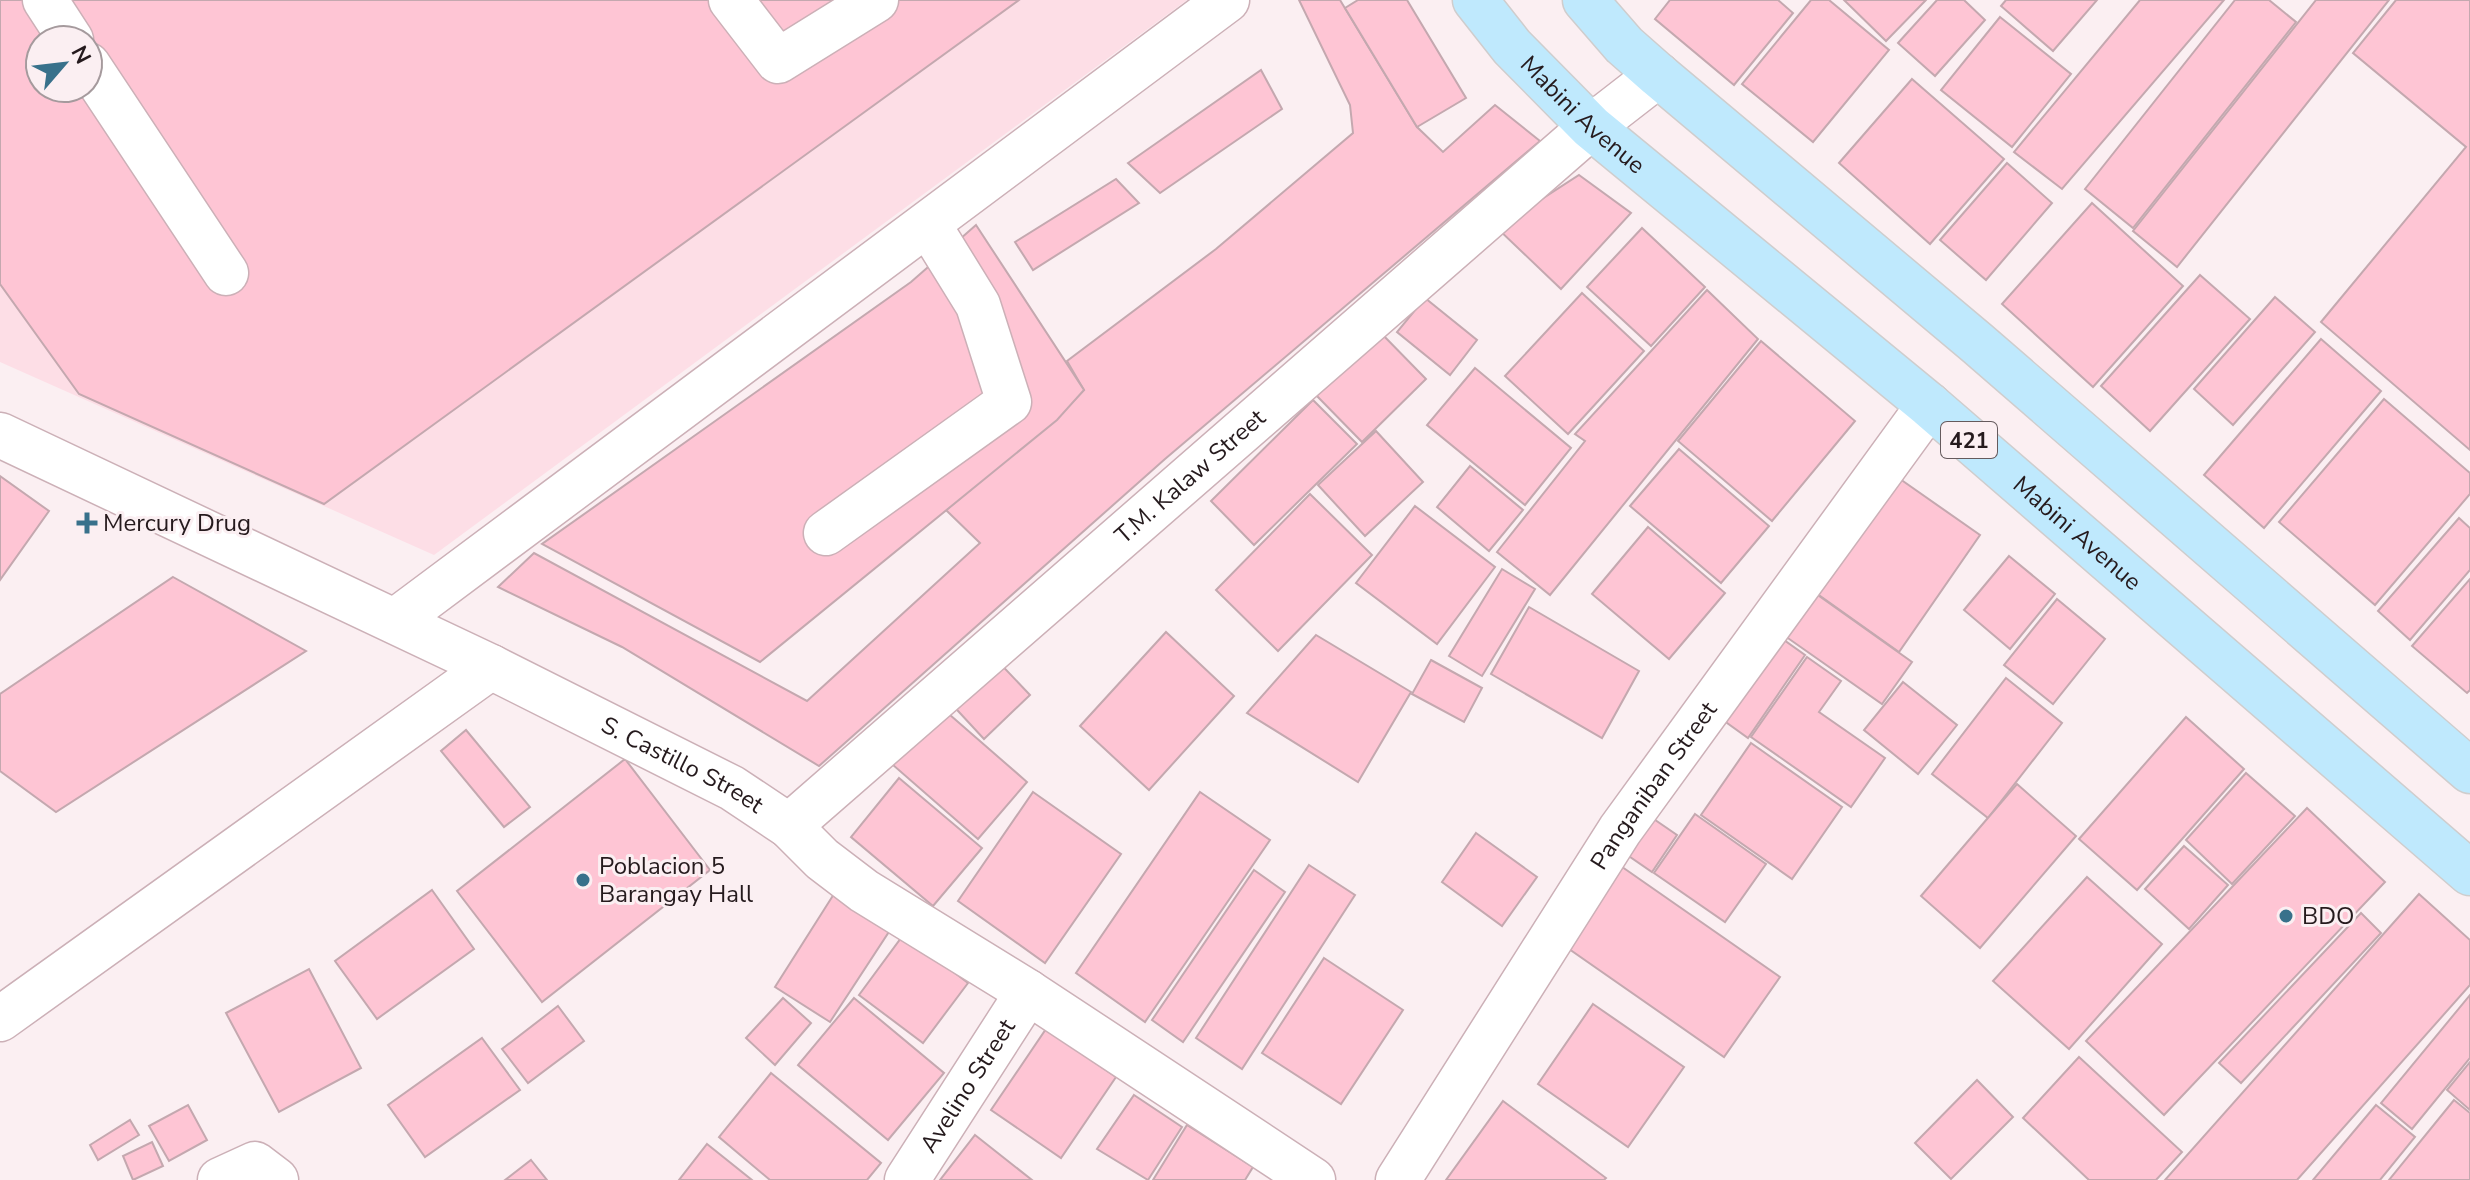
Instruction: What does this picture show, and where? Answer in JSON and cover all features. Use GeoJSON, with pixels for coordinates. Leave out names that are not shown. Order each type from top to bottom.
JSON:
{"type":"FeatureCollection","features":[{"type":"Feature","properties":{"kind":"main road","name":"Mabini Avenue"},"geometry":{"type":"LineString","coordinates":[[1475,0],[1512,47],[1591,127],[1929,405],[2470,873]]}},
{"type":"Feature","properties":{"kind":"main road"},"geometry":{"type":"LineString","coordinates":[[1585,0],[1624,45],[1658,75],[1977,343],[2470,771]]}},
{"type":"Feature","properties":{"kind":"street"},"geometry":{"type":"LineString","coordinates":[[45,0],[61,24]]}},
{"type":"Feature","properties":{"kind":"street"},"geometry":{"type":"LineString","coordinates":[[731,0],[778,61],[876,0]]}},
{"type":"Feature","properties":{"kind":"street"},"geometry":{"type":"LineString","coordinates":[[395,621],[1227,0]]}},
{"type":"Feature","properties":{"kind":"street","name":"T.M. Kalaw Street"},"geometry":{"type":"LineString","coordinates":[[789,826],[1591,127],[1658,75]]}},
{"type":"Feature","properties":{"kind":"street"},"geometry":{"type":"LineString","coordinates":[[104,89],[226,273]]}},
{"type":"Feature","properties":{"kind":"street"},"geometry":{"type":"LineString","coordinates":[[826,533],[1009,402],[978,305],[928,224]]}},
{"type":"Feature","properties":{"kind":"street","name":"Panganiban Street"},"geometry":{"type":"LineString","coordinates":[[1398,1180],[1620,830],[1929,405]]}},
{"type":"Feature","properties":{"kind":"street","name":"S. Castillo Street"},"geometry":{"type":"LineString","coordinates":[[0,435],[491,667],[720,782],[789,826],[822,859],[864,891],[1028,992],[1313,1180]]}},
{"type":"Feature","properties":{"kind":"street"},"geometry":{"type":"LineString","coordinates":[[0,1019],[491,667]]}},
{"type":"Feature","properties":{"kind":"street","name":"Avelino Street"},"geometry":{"type":"LineString","coordinates":[[907,1180],[1028,992]]}},
{"type":"Feature","properties":{"kind":"shaded area"},"geometry":{"type":"Polygon","coordinates":[[[0,0],[1187,0],[434,555],[0,362],[0,0]]]}},
{"type":"Feature","properties":{"kind":"building"},"geometry":{"type":"Polygon","coordinates":[[[0,0],[1019,0],[324,504],[79,394],[0,284],[0,0]]]}},
{"type":"Feature","properties":{"kind":"building"},"geometry":{"type":"Polygon","coordinates":[[[1299,0],[1340,0],[1417,127],[1443,152],[1495,105],[1540,141],[1165,459],[819,766],[622,647],[498,587],[534,553],[807,701],[980,543],[946,510],[1057,418],[1084,390],[1067,361],[1216,249],[1353,133],[1350,105],[1299,0]]]}},
{"type":"Feature","properties":{"kind":"building"},"geometry":{"type":"Polygon","coordinates":[[[1358,0],[1407,0],[1466,98],[1417,127],[1345,8],[1358,0]]]}},
{"type":"Feature","properties":{"kind":"building"},"geometry":{"type":"Polygon","coordinates":[[[1670,0],[1778,0],[1793,13],[1734,85],[1655,19],[1670,0]]]}},
{"type":"Feature","properties":{"kind":"building"},"geometry":{"type":"Polygon","coordinates":[[[1811,0],[1829,0],[1889,50],[1813,142],[1742,84],[1811,0]]]}},
{"type":"Feature","properties":{"kind":"building"},"geometry":{"type":"Polygon","coordinates":[[[1844,0],[1926,0],[1886,41],[1844,0]]]}},
{"type":"Feature","properties":{"kind":"building"},"geometry":{"type":"Polygon","coordinates":[[[1937,0],[1964,0],[1985,20],[1935,76],[1898,43],[1937,0]]]}},
{"type":"Feature","properties":{"kind":"building"},"geometry":{"type":"Polygon","coordinates":[[[2006,0],[2097,0],[2053,51],[2001,6],[2006,0]]]}},
{"type":"Feature","properties":{"kind":"building"},"geometry":{"type":"Polygon","coordinates":[[[2140,0],[2224,0],[2062,189],[2014,152],[2140,0]]]}},
{"type":"Feature","properties":{"kind":"building"},"geometry":{"type":"Polygon","coordinates":[[[2235,0],[2269,0],[2296,22],[2133,228],[2085,189],[2235,0]]]}},
{"type":"Feature","properties":{"kind":"building"},"geometry":{"type":"Polygon","coordinates":[[[2316,0],[2389,0],[2177,267],[2133,231],[2316,0]]]}},
{"type":"Feature","properties":{"kind":"building"},"geometry":{"type":"Polygon","coordinates":[[[2396,0],[2470,0],[2470,450],[2321,322],[2466,147],[2353,53],[2396,0]]]}},
{"type":"Feature","properties":{"kind":"building"},"geometry":{"type":"Polygon","coordinates":[[[2000,17],[2071,74],[2012,147],[1941,90],[2000,17]]]}},
{"type":"Feature","properties":{"kind":"building"},"geometry":{"type":"Polygon","coordinates":[[[1261,70],[1282,109],[1160,193],[1128,163],[1261,70]]]}},
{"type":"Feature","properties":{"kind":"building"},"geometry":{"type":"Polygon","coordinates":[[[1912,79],[2004,159],[1930,244],[1839,163],[1912,79]]]}},
{"type":"Feature","properties":{"kind":"building"},"geometry":{"type":"Polygon","coordinates":[[[2007,163],[2052,203],[1986,280],[1940,240],[2007,163]]]}},
{"type":"Feature","properties":{"kind":"building"},"geometry":{"type":"Polygon","coordinates":[[[1579,175],[1631,213],[1561,289],[1497,228],[1579,175]]]}},
{"type":"Feature","properties":{"kind":"building"},"geometry":{"type":"Polygon","coordinates":[[[1116,179],[1139,203],[1033,270],[1015,242],[1116,179]]]}},
{"type":"Feature","properties":{"kind":"building"},"geometry":{"type":"Polygon","coordinates":[[[2092,203],[2183,286],[2093,387],[2002,304],[2092,203]]]}},
{"type":"Feature","properties":{"kind":"building"},"geometry":{"type":"Polygon","coordinates":[[[976,225],[1084,390],[1057,420],[760,662],[542,544],[911,282],[976,225]]]}},
{"type":"Feature","properties":{"kind":"building"},"geometry":{"type":"Polygon","coordinates":[[[1642,228],[1705,287],[1651,346],[1587,287],[1642,228]]]}},
{"type":"Feature","properties":{"kind":"building"},"geometry":{"type":"Polygon","coordinates":[[[2200,275],[2250,319],[2150,431],[2101,386],[2200,275]]]}},
{"type":"Feature","properties":{"kind":"building"},"geometry":{"type":"Polygon","coordinates":[[[1707,290],[1758,339],[1550,595],[1497,552],[1585,441],[1575,434],[1707,290]]]}},
{"type":"Feature","properties":{"kind":"building"},"geometry":{"type":"Polygon","coordinates":[[[1582,293],[1644,351],[1568,434],[1505,376],[1582,293]]]}},
{"type":"Feature","properties":{"kind":"building"},"geometry":{"type":"Polygon","coordinates":[[[2275,297],[2315,332],[2233,425],[2194,389],[2275,297]]]}},
{"type":"Feature","properties":{"kind":"building"},"geometry":{"type":"Polygon","coordinates":[[[1425,298],[1477,340],[1450,375],[1397,332],[1425,298]]]}},
{"type":"Feature","properties":{"kind":"building"},"geometry":{"type":"Polygon","coordinates":[[[1378,330],[1426,379],[1362,442],[1313,392],[1378,330]]]}},
{"type":"Feature","properties":{"kind":"building"},"geometry":{"type":"Polygon","coordinates":[[[2321,339],[2381,391],[2264,528],[2204,475],[2321,339]]]}},
{"type":"Feature","properties":{"kind":"building"},"geometry":{"type":"Polygon","coordinates":[[[1761,341],[1855,421],[1772,521],[1678,441],[1761,341]]]}},
{"type":"Feature","properties":{"kind":"building"},"geometry":{"type":"Polygon","coordinates":[[[1475,368],[1571,448],[1525,505],[1427,425],[1475,368]]]}},
{"type":"Feature","properties":{"kind":"building"},"geometry":{"type":"Polygon","coordinates":[[[2384,399],[2470,473],[2470,494],[2375,605],[2279,522],[2384,399]]]}},
{"type":"Feature","properties":{"kind":"building"},"geometry":{"type":"Polygon","coordinates":[[[1313,400],[1357,444],[1254,545],[1211,501],[1313,400]]]}},
{"type":"Feature","properties":{"kind":"building"},"geometry":{"type":"Polygon","coordinates":[[[1376,431],[1423,482],[1365,536],[1318,485],[1376,431]]]}},
{"type":"Feature","properties":{"kind":"building"},"geometry":{"type":"Polygon","coordinates":[[[1679,449],[1769,526],[1721,583],[1630,506],[1679,449]]]}},
{"type":"Feature","properties":{"kind":"building"},"geometry":{"type":"Polygon","coordinates":[[[1470,466],[1523,510],[1489,551],[1437,507],[1470,466]]]}},
{"type":"Feature","properties":{"kind":"building"},"geometry":{"type":"Polygon","coordinates":[[[1890,472],[1980,535],[1899,652],[1809,588],[1890,472]]]}},
{"type":"Feature","properties":{"kind":"building"},"geometry":{"type":"Polygon","coordinates":[[[0,476],[49,511],[0,580],[0,476]]]}},
{"type":"Feature","properties":{"kind":"building"},"geometry":{"type":"Polygon","coordinates":[[[1310,494],[1372,555],[1278,651],[1216,590],[1310,494]]]}},
{"type":"Feature","properties":{"kind":"building"},"geometry":{"type":"Polygon","coordinates":[[[1415,506],[1495,567],[1437,644],[1356,583],[1415,506]]]}},
{"type":"Feature","properties":{"kind":"building"},"geometry":{"type":"Polygon","coordinates":[[[2459,518],[2470,528],[2470,570],[2410,640],[2378,611],[2459,518]]]}},
{"type":"Feature","properties":{"kind":"building"},"geometry":{"type":"Polygon","coordinates":[[[1648,527],[1725,593],[1669,659],[1592,594],[1648,527]]]}},
{"type":"Feature","properties":{"kind":"building"},"geometry":{"type":"Polygon","coordinates":[[[2009,556],[2055,594],[2010,649],[1964,610],[2009,556]]]}},
{"type":"Feature","properties":{"kind":"building"},"geometry":{"type":"Polygon","coordinates":[[[1502,569],[1535,589],[1482,676],[1449,656],[1502,569]]]}},
{"type":"Feature","properties":{"kind":"building"},"geometry":{"type":"Polygon","coordinates":[[[173,577],[306,651],[56,812],[0,771],[0,694],[173,577]]]}},
{"type":"Feature","properties":{"kind":"building"},"geometry":{"type":"Polygon","coordinates":[[[2470,579],[2470,690],[2467,693],[2412,646],[2470,579]]]}},
{"type":"Feature","properties":{"kind":"building"},"geometry":{"type":"Polygon","coordinates":[[[1805,586],[1912,662],[1882,704],[1775,629],[1805,586]]]}},
{"type":"Feature","properties":{"kind":"building"},"geometry":{"type":"Polygon","coordinates":[[[2057,599],[2105,639],[2053,704],[2004,665],[2057,599]]]}},
{"type":"Feature","properties":{"kind":"building"},"geometry":{"type":"Polygon","coordinates":[[[1529,607],[1639,671],[1602,738],[1491,674],[1529,607]]]}},
{"type":"Feature","properties":{"kind":"building"},"geometry":{"type":"Polygon","coordinates":[[[1166,632],[1234,696],[1149,790],[1080,726],[1166,632]]]}},
{"type":"Feature","properties":{"kind":"building"},"geometry":{"type":"Polygon","coordinates":[[[1774,633],[1805,655],[1748,738],[1716,715],[1774,633]]]}},
{"type":"Feature","properties":{"kind":"building"},"geometry":{"type":"Polygon","coordinates":[[[1316,635],[1411,692],[1358,782],[1247,713],[1316,635]]]}},
{"type":"Feature","properties":{"kind":"building"},"geometry":{"type":"Polygon","coordinates":[[[992,655],[1030,695],[984,739],[946,698],[992,655]]]}},
{"type":"Feature","properties":{"kind":"building"},"geometry":{"type":"Polygon","coordinates":[[[1807,657],[1841,681],[1819,712],[1885,758],[1851,807],[1751,737],[1807,657]]]}},
{"type":"Feature","properties":{"kind":"building"},"geometry":{"type":"Polygon","coordinates":[[[1431,660],[1482,688],[1464,722],[1412,694],[1431,660]]]}},
{"type":"Feature","properties":{"kind":"building"},"geometry":{"type":"Polygon","coordinates":[[[2006,678],[2062,723],[1988,818],[1932,774],[2006,678]]]}},
{"type":"Feature","properties":{"kind":"building"},"geometry":{"type":"Polygon","coordinates":[[[1903,682],[1957,725],[1918,774],[1864,730],[1903,682]]]}},
{"type":"Feature","properties":{"kind":"building"},"geometry":{"type":"Polygon","coordinates":[[[942,708],[1027,782],[978,839],[893,765],[942,708]]]}},
{"type":"Feature","properties":{"kind":"building"},"geometry":{"type":"Polygon","coordinates":[[[2186,717],[2244,769],[2137,890],[2079,839],[2186,717]]]}},
{"type":"Feature","properties":{"kind":"building"},"geometry":{"type":"Polygon","coordinates":[[[466,730],[530,807],[504,827],[441,751],[466,730]]]}},
{"type":"Feature","properties":{"kind":"building"},"geometry":{"type":"Polygon","coordinates":[[[1751,743],[1842,807],[1792,879],[1701,815],[1751,743]]]}},
{"type":"Feature","properties":{"kind":"building","name":"Poblacion 5 Barangay Hall"},"geometry":{"type":"Polygon","coordinates":[[[625,759],[710,870],[542,1002],[457,891],[625,759]]]}},
{"type":"Feature","properties":{"kind":"building"},"geometry":{"type":"Polygon","coordinates":[[[2246,773],[2295,816],[2232,884],[2186,840],[2246,773]]]}},
{"type":"Feature","properties":{"kind":"building"},"geometry":{"type":"Polygon","coordinates":[[[899,778],[982,848],[933,906],[851,837],[899,778]]]}},
{"type":"Feature","properties":{"kind":"building"},"geometry":{"type":"Polygon","coordinates":[[[2017,784],[2076,836],[1980,948],[1921,896],[2017,784]]]}},
{"type":"Feature","properties":{"kind":"building"},"geometry":{"type":"Polygon","coordinates":[[[1033,792],[1121,854],[1045,963],[958,901],[1033,792]]]}},
{"type":"Feature","properties":{"kind":"building"},"geometry":{"type":"Polygon","coordinates":[[[1200,792],[1270,840],[1145,1022],[1076,973],[1200,792]]]}},
{"type":"Feature","properties":{"kind":"building"},"geometry":{"type":"Polygon","coordinates":[[[2307,808],[2385,882],[2164,1115],[2086,1041],[2307,808]]]}},
{"type":"Feature","properties":{"kind":"building"},"geometry":{"type":"Polygon","coordinates":[[[1645,813],[1677,835],[1652,872],[1620,850],[1645,813]]]}},
{"type":"Feature","properties":{"kind":"building"},"geometry":{"type":"Polygon","coordinates":[[[1695,814],[1766,864],[1725,922],[1654,873],[1695,814]]]}},
{"type":"Feature","properties":{"kind":"building"},"geometry":{"type":"Polygon","coordinates":[[[1476,833],[1537,877],[1502,926],[1442,882],[1476,833]]]}},
{"type":"Feature","properties":{"kind":"building"},"geometry":{"type":"Polygon","coordinates":[[[2184,846],[2228,885],[2189,929],[2145,889],[2184,846]]]}},
{"type":"Feature","properties":{"kind":"building"},"geometry":{"type":"Polygon","coordinates":[[[1615,862],[1780,977],[1724,1057],[1559,942],[1615,862]]]}},
{"type":"Feature","properties":{"kind":"building"},"geometry":{"type":"Polygon","coordinates":[[[1309,865],[1355,895],[1242,1069],[1196,1038],[1309,865]]]}},
{"type":"Feature","properties":{"kind":"building"},"geometry":{"type":"Polygon","coordinates":[[[1254,870],[1285,892],[1183,1042],[1152,1020],[1254,870]]]}},
{"type":"Feature","properties":{"kind":"building"},"geometry":{"type":"Polygon","coordinates":[[[2087,877],[2162,944],[2069,1049],[1993,981],[2087,877]]]}},
{"type":"Feature","properties":{"kind":"building"},"geometry":{"type":"Polygon","coordinates":[[[839,886],[896,921],[830,1022],[775,987],[839,886]]]}},
{"type":"Feature","properties":{"kind":"building"},"geometry":{"type":"Polygon","coordinates":[[[432,890],[474,949],[377,1019],[335,961],[432,890]]]}},
{"type":"Feature","properties":{"kind":"building"},"geometry":{"type":"Polygon","coordinates":[[[2419,894],[2470,940],[2470,985],[2297,1180],[2165,1180],[2419,894]]]}},
{"type":"Feature","properties":{"kind":"building"},"geometry":{"type":"Polygon","coordinates":[[[2361,913],[2381,933],[2241,1083],[2219,1063],[2361,913]]]}},
{"type":"Feature","properties":{"kind":"building"},"geometry":{"type":"Polygon","coordinates":[[[904,934],[968,983],[923,1043],[859,995],[904,934]]]}},
{"type":"Feature","properties":{"kind":"building"},"geometry":{"type":"Polygon","coordinates":[[[1324,958],[1403,1010],[1341,1104],[1262,1053],[1324,958]]]}},
{"type":"Feature","properties":{"kind":"building"},"geometry":{"type":"Polygon","coordinates":[[[309,969],[361,1068],[279,1112],[226,1013],[309,969]]]}},
{"type":"Feature","properties":{"kind":"building"},"geometry":{"type":"Polygon","coordinates":[[[2470,995],[2470,1058],[2412,1129],[2381,1103],[2470,995]]]}},
{"type":"Feature","properties":{"kind":"building"},"geometry":{"type":"Polygon","coordinates":[[[783,998],[811,1023],[775,1065],[746,1038],[783,998]]]}},
{"type":"Feature","properties":{"kind":"building"},"geometry":{"type":"Polygon","coordinates":[[[854,998],[944,1073],[888,1140],[798,1065],[854,998]]]}},
{"type":"Feature","properties":{"kind":"building"},"geometry":{"type":"Polygon","coordinates":[[[1593,1004],[1684,1067],[1628,1147],[1538,1084],[1593,1004]]]}},
{"type":"Feature","properties":{"kind":"building"},"geometry":{"type":"Polygon","coordinates":[[[558,1006],[584,1041],[528,1083],[502,1049],[558,1006]]]}},
{"type":"Feature","properties":{"kind":"building"},"geometry":{"type":"Polygon","coordinates":[[[1046,1029],[1116,1077],[1061,1158],[991,1110],[1046,1029]]]}},
{"type":"Feature","properties":{"kind":"building"},"geometry":{"type":"Polygon","coordinates":[[[482,1038],[520,1090],[425,1157],[388,1105],[482,1038]]]}},
{"type":"Feature","properties":{"kind":"building"},"geometry":{"type":"Polygon","coordinates":[[[2079,1057],[2182,1152],[2156,1180],[2089,1180],[2023,1118],[2079,1057]]]}},
{"type":"Feature","properties":{"kind":"building"},"geometry":{"type":"Polygon","coordinates":[[[2470,1062],[2470,1110],[2447,1090],[2470,1062]]]}},
{"type":"Feature","properties":{"kind":"building"},"geometry":{"type":"Polygon","coordinates":[[[771,1073],[881,1163],[867,1180],[770,1180],[719,1137],[771,1073]]]}},
{"type":"Feature","properties":{"kind":"building"},"geometry":{"type":"Polygon","coordinates":[[[1977,1080],[2013,1117],[1951,1179],[1915,1143],[1977,1080]]]}},
{"type":"Feature","properties":{"kind":"building"},"geometry":{"type":"Polygon","coordinates":[[[1134,1095],[1182,1127],[1148,1180],[1097,1149],[1134,1095]]]}},
{"type":"Feature","properties":{"kind":"building"},"geometry":{"type":"Polygon","coordinates":[[[2454,1100],[2470,1113],[2470,1180],[2389,1180],[2454,1100]]]}},
{"type":"Feature","properties":{"kind":"building"},"geometry":{"type":"Polygon","coordinates":[[[1503,1101],[1606,1178],[1446,1180],[1503,1101]]]}},
{"type":"Feature","properties":{"kind":"building"},"geometry":{"type":"Polygon","coordinates":[[[188,1105],[207,1140],[169,1161],[149,1126],[188,1105]]]}},
{"type":"Feature","properties":{"kind":"building"},"geometry":{"type":"Polygon","coordinates":[[[2376,1105],[2415,1137],[2380,1180],[2313,1180],[2376,1105]]]}},
{"type":"Feature","properties":{"kind":"building"},"geometry":{"type":"Polygon","coordinates":[[[130,1120],[139,1135],[98,1160],[90,1145],[130,1120]]]}},
{"type":"Feature","properties":{"kind":"building"},"geometry":{"type":"Polygon","coordinates":[[[1187,1125],[1253,1167],[1245,1180],[1153,1180],[1187,1125]]]}},
{"type":"Feature","properties":{"kind":"building"},"geometry":{"type":"Polygon","coordinates":[[[975,1135],[1032,1180],[940,1180],[975,1135]]]}},
{"type":"Feature","properties":{"kind":"building"},"geometry":{"type":"Polygon","coordinates":[[[152,1142],[163,1166],[133,1180],[123,1156],[152,1142]]]}},
{"type":"Feature","properties":{"kind":"building"},"geometry":{"type":"Polygon","coordinates":[[[707,1144],[752,1180],[679,1180],[707,1144]]]}},
{"type":"Feature","properties":{"kind":"building"},"geometry":{"type":"Polygon","coordinates":[[[531,1160],[547,1180],[505,1180],[531,1160]]]}},
{"type":"Feature","properties":{"kind":"place","name":"Mercury Drug"},"geometry":{"type":"Point","coordinates":[87,523]}},
{"type":"Feature","properties":{"kind":"place","name":"Poblacion 5 Barangay Hall"},"geometry":{"type":"Point","coordinates":[583,880]}},
{"type":"Feature","properties":{"kind":"place","name":"BDO"},"geometry":{"type":"Point","coordinates":[2286,916]}}]}
